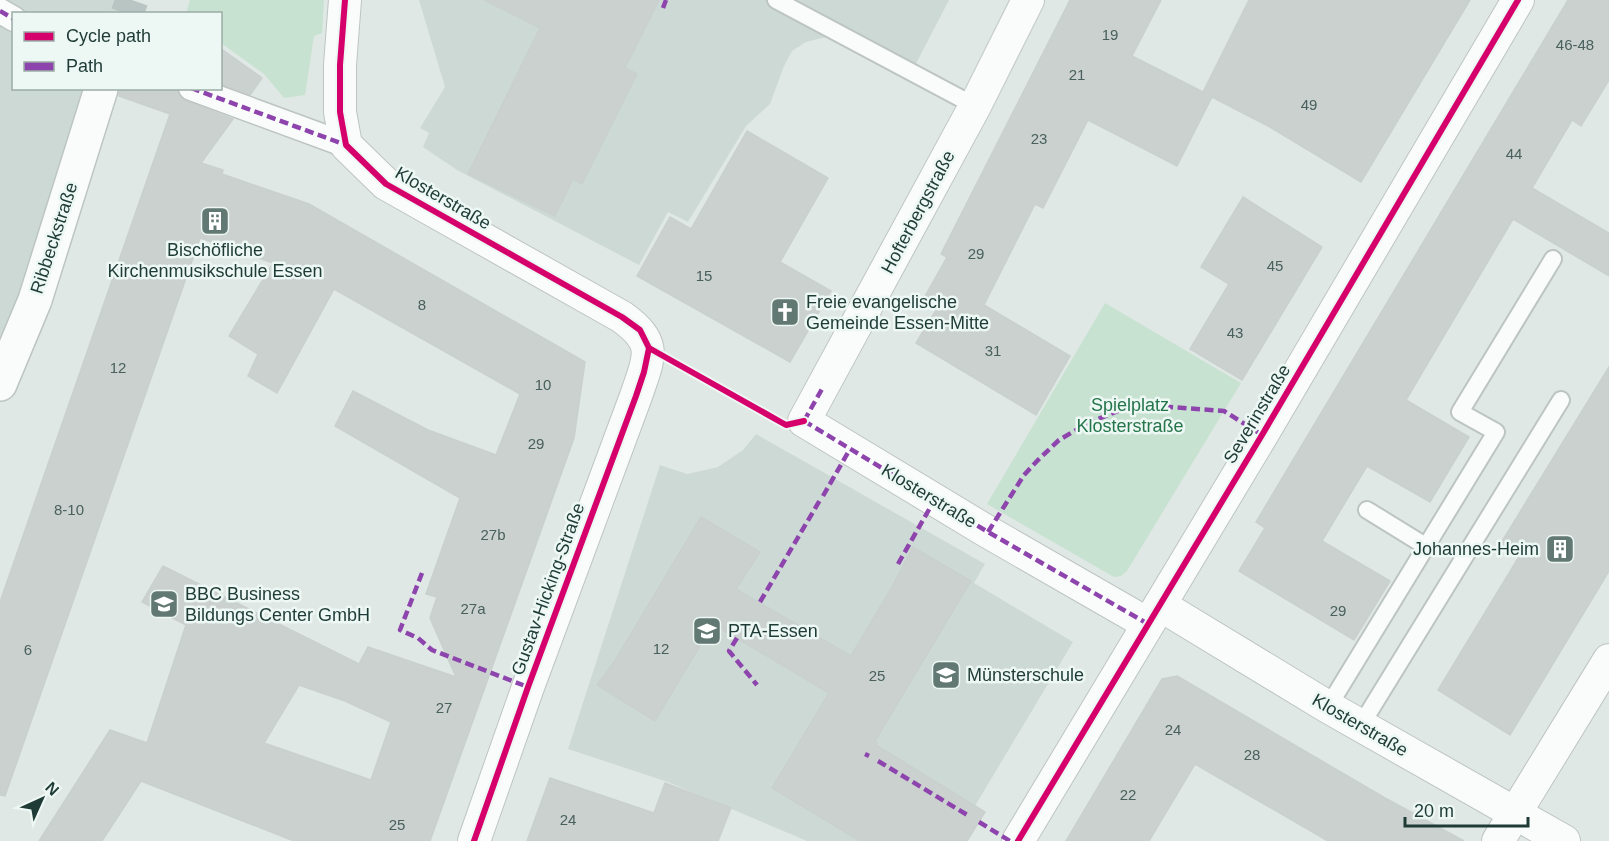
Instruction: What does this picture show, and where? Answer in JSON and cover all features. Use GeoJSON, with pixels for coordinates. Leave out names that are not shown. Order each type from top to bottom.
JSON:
{"type":"FeatureCollection","features":[{"type":"Feature","properties":{"kind":"street"},"geometry":{"type":"LineString","coordinates":[[196,90],[346,145],[340,112],[345,0]]}},
{"type":"Feature","properties":{"kind":"street","name":"Hofterbergstraße"},"geometry":{"type":"LineString","coordinates":[[804,421],[975,106],[1028,0]]}},
{"type":"Feature","properties":{"kind":"street","name":"Severinstraße"},"geometry":{"type":"LineString","coordinates":[[1018,841],[1518,0]]}},
{"type":"Feature","properties":{"kind":"street","name":"Ribbeckstraße"},"geometry":{"type":"LineString","coordinates":[[0,384],[35,300],[101,90]]}},
{"type":"Feature","properties":{"kind":"street","name":"Klosterstraße"},"geometry":{"type":"LineString","coordinates":[[346,145],[386,184],[622,317],[640,330],[649,348]]}},
{"type":"Feature","properties":{"kind":"street","name":"Gustav-Hicking-Straße"},"geometry":{"type":"LineString","coordinates":[[474,841],[528,687],[636,396],[649,348]]}},
{"type":"Feature","properties":{"kind":"street","name":"Klosterstraße"},"geometry":{"type":"LineString","coordinates":[[804,421],[988,532],[1154,615],[1328,707],[1564,841]]}},
{"type":"Feature","properties":{"kind":"street"},"geometry":{"type":"LineString","coordinates":[[1498,841],[1609,660]]}},
{"type":"Feature","properties":{"kind":"lane"},"geometry":{"type":"LineString","coordinates":[[776,0],[975,106]]}},
{"type":"Feature","properties":{"kind":"lane"},"geometry":{"type":"LineString","coordinates":[[1328,707],[1496,432],[1460,412],[1553,259]]}},
{"type":"Feature","properties":{"kind":"lane"},"geometry":{"type":"LineString","coordinates":[[1361,725],[1561,400]]}},
{"type":"Feature","properties":{"kind":"lane"},"geometry":{"type":"LineString","coordinates":[[1367,510],[1427,547]]}},
{"type":"Feature","properties":{"kind":"shaded area"},"geometry":{"type":"Polygon","coordinates":[[[0,0],[130,0],[126,12],[12,12],[12,90],[104,90],[0,378],[0,0]]]}},
{"type":"Feature","properties":{"kind":"shaded area"},"geometry":{"type":"Polygon","coordinates":[[[419,0],[949,0],[907,81],[826,37],[806,42],[792,51],[770,104],[746,126],[688,222],[668,212],[639,265],[457,170],[423,147],[429,133],[420,128],[445,87],[419,0]]]}},
{"type":"Feature","properties":{"kind":"shaded area"},"geometry":{"type":"Polygon","coordinates":[[[756,434],[985,564],[974,583],[1073,642],[975,806],[985,812],[967,841],[807,841],[668,782],[568,749],[660,465],[687,474],[718,467],[743,450],[756,434]]]}},
{"type":"Feature","properties":{"kind":"green space"},"geometry":{"type":"Polygon","coordinates":[[[190,0],[324,0],[322,33],[314,36],[305,95],[284,98],[264,74],[222,44],[222,12],[186,12],[190,0]]]}},
{"type":"Feature","properties":{"kind":"green space","name":"Spielplatz Klosterstraße"},"geometry":{"type":"Polygon","coordinates":[[[1105,303],[1241,383],[1127,571],[1121,576],[1114,577],[987,504],[1105,303]]]}},
{"type":"Feature","properties":{"kind":"building"},"geometry":{"type":"Polygon","coordinates":[[[484,0],[659,0],[625,68],[637,74],[582,184],[573,179],[555,216],[468,174],[540,28],[484,0]]]}},
{"type":"Feature","properties":{"kind":"building"},"geometry":{"type":"Polygon","coordinates":[[[1070,0],[1161,0],[1132,56],[1203,92],[1249,0],[1470,0],[1361,182],[1270,127],[1212,97],[1177,166],[1088,120],[1043,208],[1035,204],[984,305],[1070,356],[1036,415],[916,343],[938,307],[924,298],[947,257],[941,254],[1070,0]]]}},
{"type":"Feature","properties":{"kind":"building"},"geometry":{"type":"Polygon","coordinates":[[[1568,0],[1609,0],[1609,80],[1581,126],[1572,120],[1532,188],[1609,233],[1609,276],[1513,219],[1406,400],[1469,437],[1430,502],[1367,466],[1322,541],[1390,581],[1354,640],[1239,571],[1265,528],[1256,522],[1568,0]]]}},
{"type":"Feature","properties":{"kind":"building"},"geometry":{"type":"Polygon","coordinates":[[[222,49],[262,78],[250,95],[222,85],[222,49]]]}},
{"type":"Feature","properties":{"kind":"building"},"geometry":{"type":"Polygon","coordinates":[[[119,90],[178,90],[180,97],[186,101],[233,119],[201,163],[223,170],[222,174],[309,204],[585,362],[574,438],[430,841],[294,841],[141,781],[102,841],[39,841],[110,730],[147,743],[186,625],[142,602],[163,566],[359,664],[368,647],[456,677],[430,618],[437,597],[426,594],[460,498],[335,426],[353,391],[428,430],[496,455],[520,394],[334,289],[277,393],[248,376],[258,354],[229,336],[273,263],[200,238],[5,796],[0,795],[0,602],[170,114],[119,96],[119,90]],[[299,685],[264,743],[371,780],[391,722],[345,701],[299,685]]]}},
{"type":"Feature","properties":{"kind":"building"},"geometry":{"type":"Polygon","coordinates":[[[747,131],[828,178],[780,262],[831,291],[790,362],[637,276],[670,217],[691,229],[747,131]]]}},
{"type":"Feature","properties":{"kind":"building"},"geometry":{"type":"Polygon","coordinates":[[[1243,197],[1322,247],[1242,380],[1190,349],[1229,284],[1201,267],[1243,197]]]}},
{"type":"Feature","properties":{"kind":"building","name":"Johannes-Heim"},"geometry":{"type":"Polygon","coordinates":[[[1609,367],[1609,571],[1510,735],[1438,690],[1520,555],[1501,543],[1609,367]]]}},
{"type":"Feature","properties":{"kind":"building"},"geometry":{"type":"Polygon","coordinates":[[[701,517],[760,552],[736,589],[851,656],[913,547],[971,581],[875,741],[876,745],[985,812],[967,841],[860,841],[772,788],[829,693],[713,624],[655,721],[597,685],[616,659],[701,517]]]}},
{"type":"Feature","properties":{"kind":"building"},"geometry":{"type":"Polygon","coordinates":[[[1177,676],[1385,798],[1464,841],[1328,841],[1195,764],[1149,841],[1066,841],[1162,679],[1177,676]]]}},
{"type":"Feature","properties":{"kind":"building"},"geometry":{"type":"Polygon","coordinates":[[[550,778],[654,813],[665,783],[731,808],[718,841],[527,841],[550,778]]]}},
{"type":"Feature","properties":{"kind":"tunnel"},"geometry":{"type":"LineString","coordinates":[[128,12],[132,0]]}},
{"type":"Feature","properties":{"kind":"marked path"},"geometry":{"type":"LineString","coordinates":[[663,8],[666,0]]}},
{"type":"Feature","properties":{"kind":"marked path"},"geometry":{"type":"LineString","coordinates":[[0,11],[12,18]]}},
{"type":"Feature","properties":{"kind":"marked path"},"geometry":{"type":"LineString","coordinates":[[196,90],[346,145]]}},
{"type":"Feature","properties":{"kind":"marked path"},"geometry":{"type":"LineString","coordinates":[[804,421],[822,389]]}},
{"type":"Feature","properties":{"kind":"marked path"},"geometry":{"type":"LineString","coordinates":[[988,532],[1024,475],[1059,440],[1088,423],[1123,409],[1156,406],[1224,411],[1262,435]]}},
{"type":"Feature","properties":{"kind":"marked path"},"geometry":{"type":"LineString","coordinates":[[804,421],[988,532],[1148,624]]}},
{"type":"Feature","properties":{"kind":"marked path"},"geometry":{"type":"LineString","coordinates":[[823,496],[850,449]]}},
{"type":"Feature","properties":{"kind":"marked path"},"geometry":{"type":"LineString","coordinates":[[898,564],[935,499]]}},
{"type":"Feature","properties":{"kind":"marked path"},"geometry":{"type":"LineString","coordinates":[[760,602],[820,500]]}},
{"type":"Feature","properties":{"kind":"marked path"},"geometry":{"type":"LineString","coordinates":[[422,573],[400,630],[418,638],[432,650],[528,687]]}},
{"type":"Feature","properties":{"kind":"marked path"},"geometry":{"type":"LineString","coordinates":[[737,638],[729,651],[757,685]]}},
{"type":"Feature","properties":{"kind":"marked path"},"geometry":{"type":"LineString","coordinates":[[865,754],[869,756]]}},
{"type":"Feature","properties":{"kind":"marked path"},"geometry":{"type":"LineString","coordinates":[[878,761],[969,816]]}},
{"type":"Feature","properties":{"kind":"marked path"},"geometry":{"type":"LineString","coordinates":[[979,822],[1010,841]]}},
{"type":"Feature","properties":{"kind":"cycle path"},"geometry":{"type":"LineString","coordinates":[[345,0],[340,65],[340,112],[346,145],[386,184],[622,317],[640,330],[649,348]]}},
{"type":"Feature","properties":{"kind":"cycle path"},"geometry":{"type":"LineString","coordinates":[[1018,841],[1262,435],[1518,0]]}},
{"type":"Feature","properties":{"kind":"cycle path"},"geometry":{"type":"LineString","coordinates":[[649,348],[786,425],[804,421]]}},
{"type":"Feature","properties":{"kind":"cycle path"},"geometry":{"type":"LineString","coordinates":[[474,841],[528,687],[636,396],[649,348]]}},
{"type":"Feature","properties":{"kind":"place","name":"Bischöfliche Kirchenmusikschule Essen"},"geometry":{"type":"Point","coordinates":[215,221]}},
{"type":"Feature","properties":{"kind":"place","name":"Freie evangelische Gemeinde Essen-Mitte"},"geometry":{"type":"Point","coordinates":[785,312]}},
{"type":"Feature","properties":{"kind":"place","name":"Johannes-Heim"},"geometry":{"type":"Point","coordinates":[1560,549]}},
{"type":"Feature","properties":{"kind":"place","name":"BBC Business Bildungs Center GmbH"},"geometry":{"type":"Point","coordinates":[164,604]}},
{"type":"Feature","properties":{"kind":"place","name":"PTA-Essen"},"geometry":{"type":"Point","coordinates":[707,631]}},
{"type":"Feature","properties":{"kind":"place","name":"Münsterschule"},"geometry":{"type":"Point","coordinates":[946,675]}}]}
